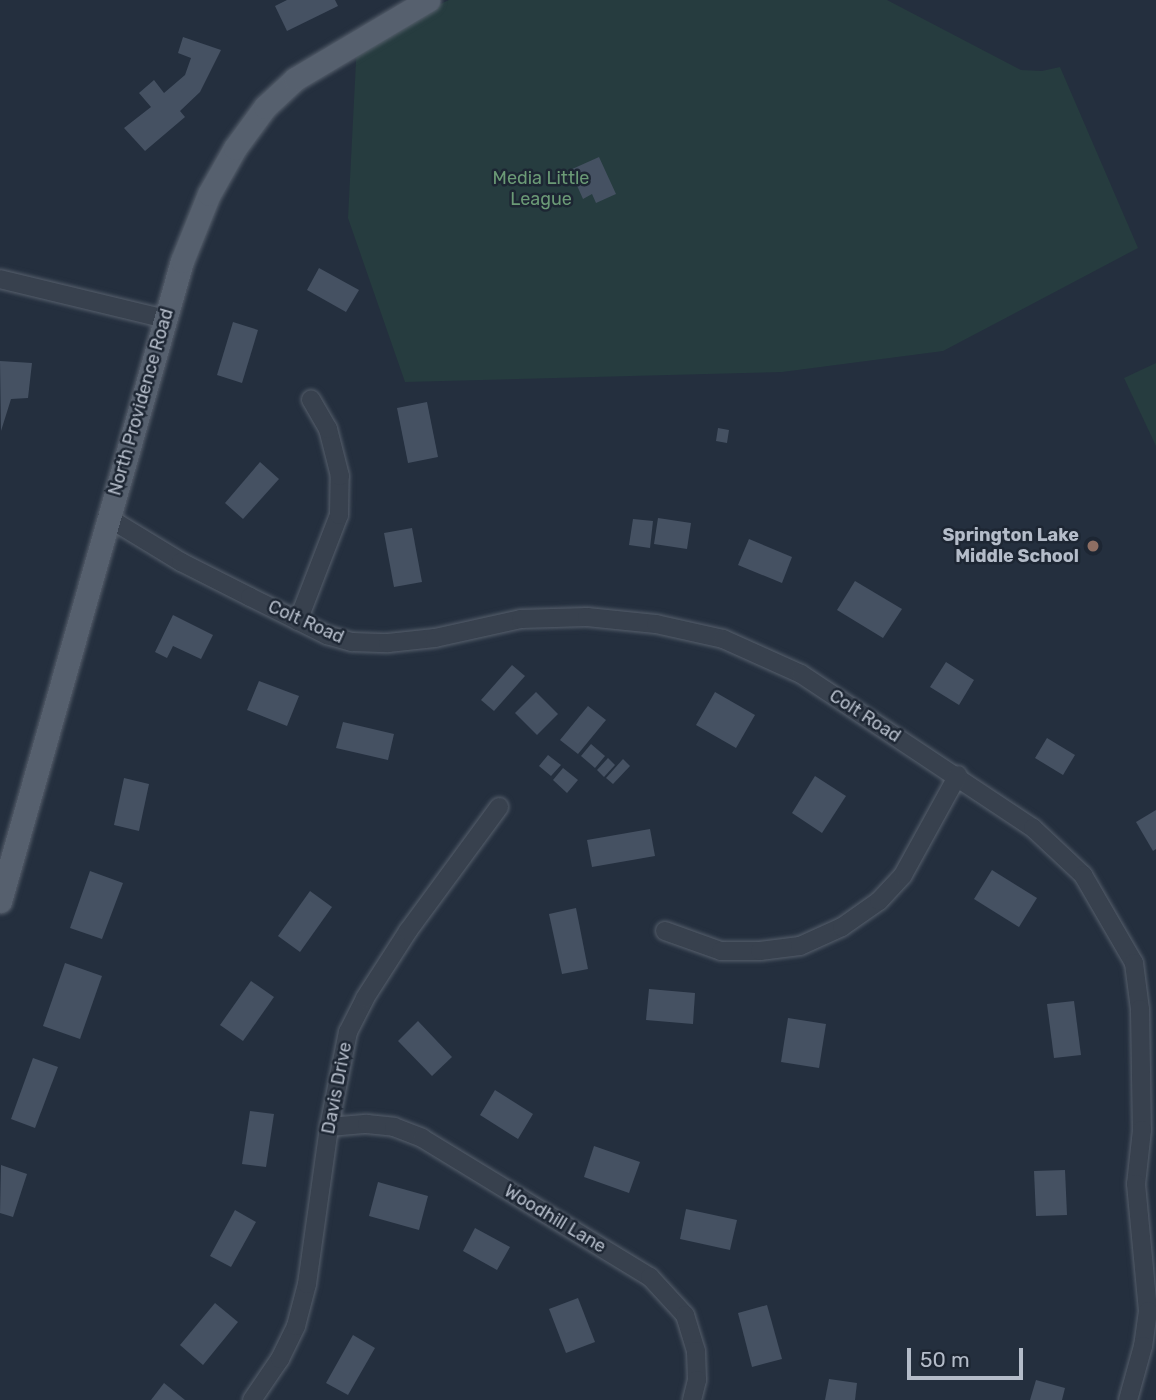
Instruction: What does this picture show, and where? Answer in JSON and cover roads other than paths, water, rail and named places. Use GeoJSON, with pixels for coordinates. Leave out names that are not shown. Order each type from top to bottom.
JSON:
{"type":"FeatureCollection","features":[{"type":"Feature","properties":{"kind":"main road","name":"North Providence Road"},"geometry":{"type":"LineString","coordinates":[[0,901],[107,517],[182,261],[209,194],[235,148],[265,107],[295,79],[428,0]]}},
{"type":"Feature","properties":{"kind":"street"},"geometry":{"type":"LineString","coordinates":[[0,279],[165,319]]}},
{"type":"Feature","properties":{"kind":"street"},"geometry":{"type":"LineString","coordinates":[[298,621],[339,515],[340,476],[328,429],[311,400]]}},
{"type":"Feature","properties":{"kind":"street","name":"Colt Road"},"geometry":{"type":"LineString","coordinates":[[107,517],[181,562],[327,635],[352,642],[388,643],[435,638],[522,619],[587,617],[656,624],[723,639],[801,674],[958,775],[1033,828],[1083,875],[1134,963],[1140,1009],[1142,1130],[1136,1184],[1148,1311],[1143,1346],[1128,1400]]}},
{"type":"Feature","properties":{"kind":"street"},"geometry":{"type":"LineString","coordinates":[[665,931],[721,951],[760,951],[800,946],[842,927],[879,901],[903,875],[958,775]]}},
{"type":"Feature","properties":{"kind":"street","name":"Davis Drive"},"geometry":{"type":"LineString","coordinates":[[252,1400],[280,1359],[296,1326],[307,1284],[329,1127],[348,1032],[365,998],[408,931],[499,807]]}},
{"type":"Feature","properties":{"kind":"street","name":"Woodhill Lane"},"geometry":{"type":"LineString","coordinates":[[329,1127],[367,1124],[394,1127],[422,1138],[650,1277],[685,1315],[696,1351],[697,1380],[692,1400]]}},
{"type":"Feature","properties":{"kind":"place","name":"Springton Lake Middle School"},"geometry":{"type":"Point","coordinates":[1093,546]}},
{"type":"Feature","properties":{"kind":"park label","name":"Media Little League"},"geometry":{"type":"Point","coordinates":[541,189]}}]}
